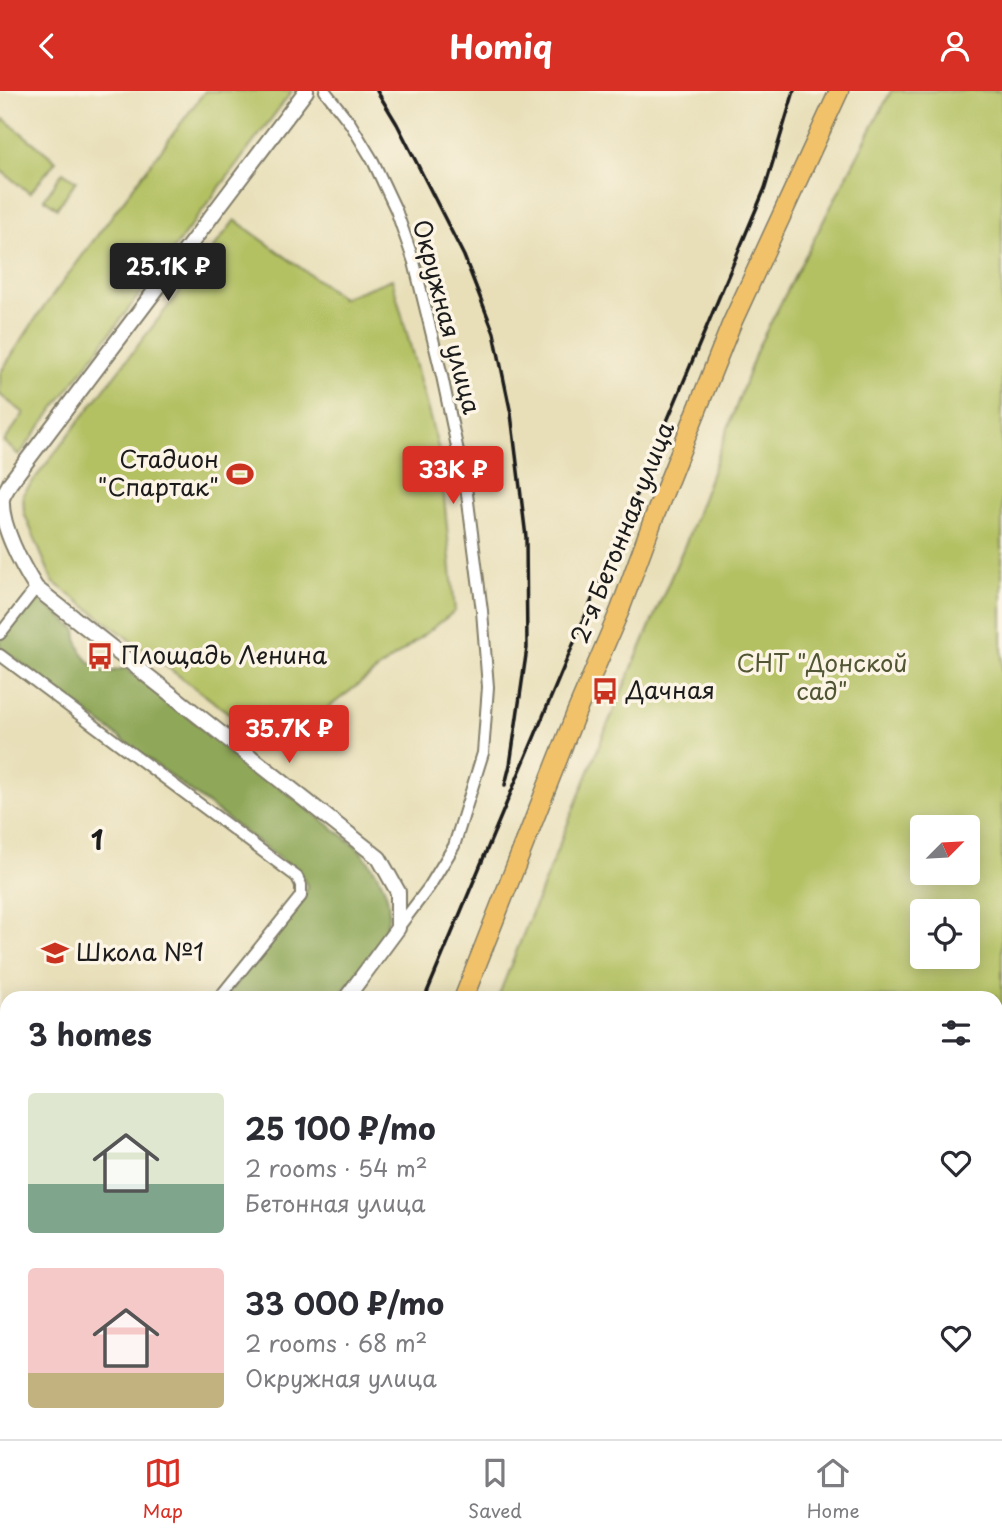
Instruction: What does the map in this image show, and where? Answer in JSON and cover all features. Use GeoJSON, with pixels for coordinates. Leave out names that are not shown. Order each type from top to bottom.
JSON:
{"type":"FeatureCollection","features":[{"type":"Feature","properties":{"kind":"main road","name":"2-я Бетонная улица"},"geometry":{"type":"LineString","coordinates":[[466,991],[732,325],[839,91]]}},
{"type":"Feature","properties":{"kind":"street"},"geometry":{"type":"LineString","coordinates":[[306,91],[1,497],[13,546],[36,588],[379,858],[398,892],[398,928],[351,991]]}},
{"type":"Feature","properties":{"kind":"street","name":"Окружная улица"},"geometry":{"type":"LineString","coordinates":[[325,91],[350,123],[373,161],[396,210],[414,262],[467,494],[482,611],[488,687],[484,753],[454,846],[429,887],[398,928]]}},
{"type":"Feature","properties":{"kind":"street"},"geometry":{"type":"LineString","coordinates":[[0,634],[36,588]]}},
{"type":"Feature","properties":{"kind":"street"},"geometry":{"type":"LineString","coordinates":[[0,655],[297,877],[302,884],[301,896],[225,991]]}},
{"type":"Feature","properties":{"kind":"green space"},"geometry":{"type":"Polygon","coordinates":[[[205,91],[292,91],[19,455],[4,442],[24,413],[0,395],[0,373],[38,315],[205,91]]]}},
{"type":"Feature","properties":{"kind":"green space","name":"СНТ \"Донской сад\""},"geometry":{"type":"Polygon","coordinates":[[[891,91],[1002,91],[1002,991],[500,991],[607,726],[687,540],[758,347],[891,91]]]}},
{"type":"Feature","properties":{"kind":"green space"},"geometry":{"type":"Polygon","coordinates":[[[4,119],[56,161],[30,193],[0,170],[0,124],[4,119]]]}},
{"type":"Feature","properties":{"kind":"green space"},"geometry":{"type":"Polygon","coordinates":[[[63,172],[76,181],[57,208],[44,199],[63,172]]]}},
{"type":"Feature","properties":{"kind":"green space","name":"Стадион \"Спартак\""},"geometry":{"type":"Polygon","coordinates":[[[235,220],[342,298],[392,279],[440,454],[455,611],[308,723],[285,755],[53,582],[24,513],[23,494],[235,220]]]}},
{"type":"Feature","properties":{"kind":"green space"},"geometry":{"type":"Polygon","coordinates":[[[34,596],[76,629],[81,650],[93,665],[106,673],[125,668],[356,846],[385,890],[389,908],[387,925],[380,941],[343,991],[230,991],[304,899],[307,886],[301,875],[0,647],[0,642],[34,596]]]}},
{"type":"Feature","properties":{"kind":"railway"},"geometry":{"type":"LineString","coordinates":[[377,91],[397,124],[464,256],[494,333],[511,414],[526,537],[527,648],[505,785]]}},
{"type":"Feature","properties":{"kind":"railway"},"geometry":{"type":"LineString","coordinates":[[428,991],[765,188],[794,91]]}},
{"type":"Feature","properties":{"kind":"place","name":"Стадион \"Спартак\""},"geometry":{"type":"Point","coordinates":[240,474]}},
{"type":"Feature","properties":{"kind":"place","name":"Площадь Ленина"},"geometry":{"type":"Point","coordinates":[100,656]}},
{"type":"Feature","properties":{"kind":"place","name":"Дачная"},"geometry":{"type":"Point","coordinates":[605,691]}},
{"type":"Feature","properties":{"kind":"place","name":"Школа №1"},"geometry":{"type":"Point","coordinates":[55,953]}},
{"type":"Feature","properties":{"kind":"district","name":"1"},"geometry":{"type":"Point","coordinates":[97,841]}}]}
